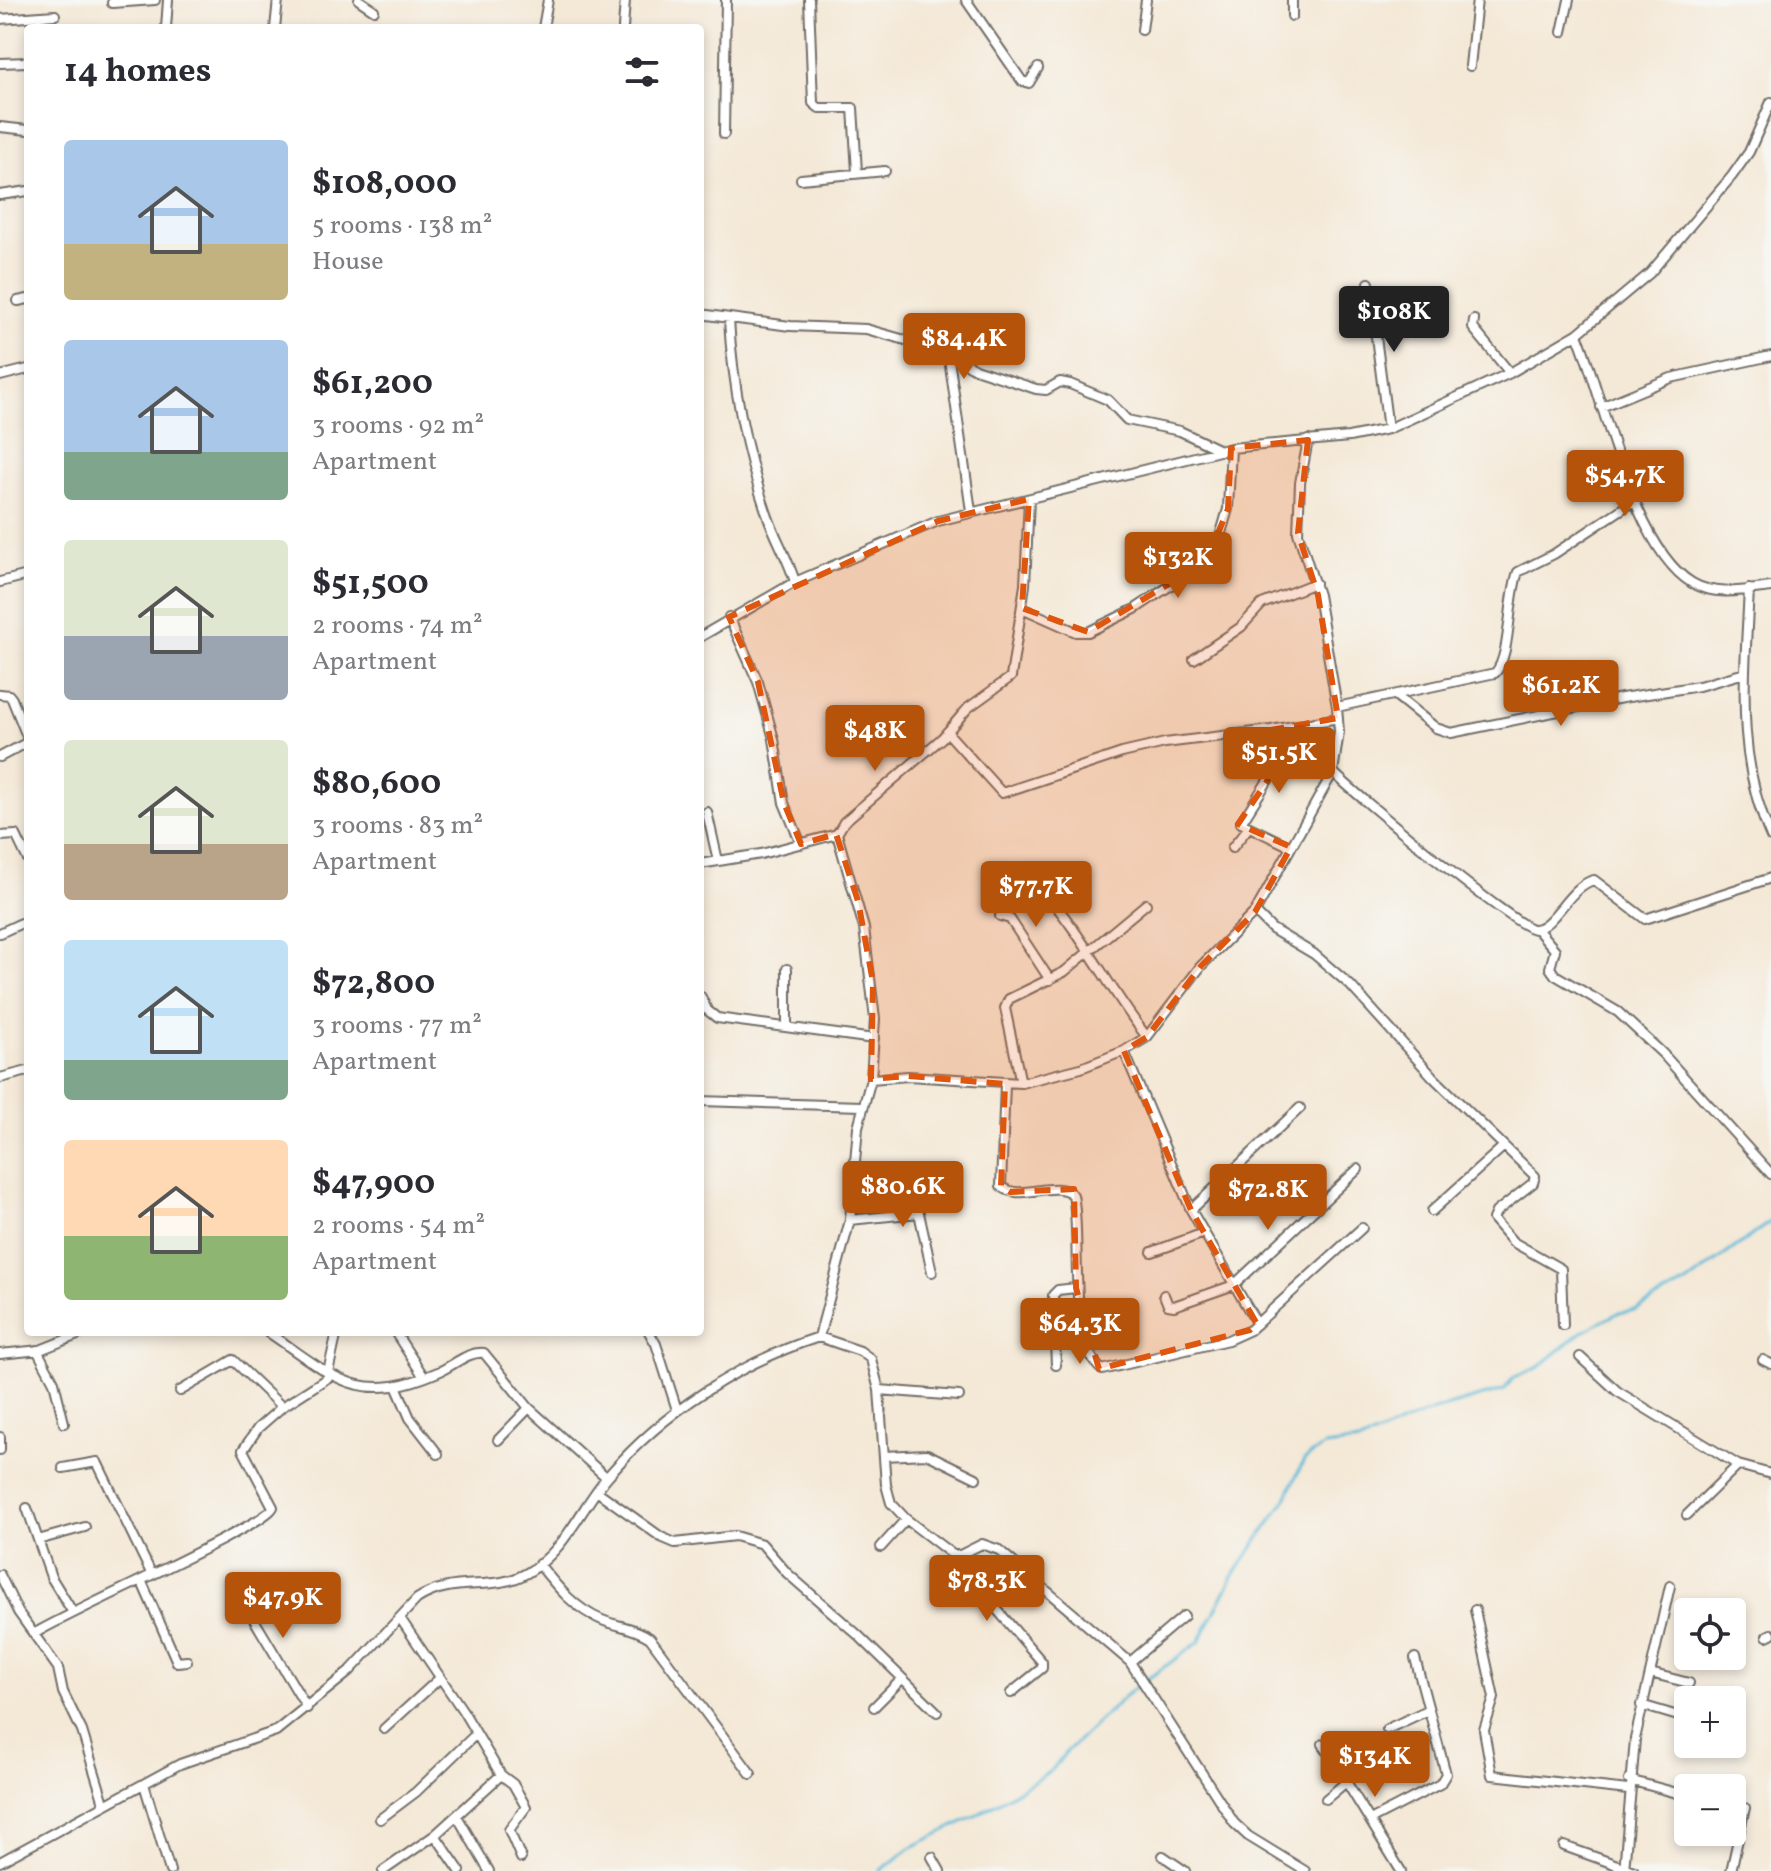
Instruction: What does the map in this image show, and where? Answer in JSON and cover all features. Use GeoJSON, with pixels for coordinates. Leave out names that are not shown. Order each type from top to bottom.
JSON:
{"type":"FeatureCollection","features":[{"type":"Feature","properties":{"kind":"street"},"geometry":{"type":"LineString","coordinates":[[112,3],[155,0]]}},
{"type":"Feature","properties":{"kind":"street"},"geometry":{"type":"LineString","coordinates":[[166,24],[168,0]]}},
{"type":"Feature","properties":{"kind":"street"},"geometry":{"type":"LineString","coordinates":[[275,24],[278,0]]}},
{"type":"Feature","properties":{"kind":"street"},"geometry":{"type":"LineString","coordinates":[[359,0],[374,10]]}},
{"type":"Feature","properties":{"kind":"street"},"geometry":{"type":"LineString","coordinates":[[544,24],[548,0]]}},
{"type":"Feature","properties":{"kind":"street"},"geometry":{"type":"LineString","coordinates":[[623,24],[625,0]]}},
{"type":"Feature","properties":{"kind":"street"},"geometry":{"type":"LineString","coordinates":[[724,134],[726,0]]}},
{"type":"Feature","properties":{"kind":"street"},"geometry":{"type":"LineString","coordinates":[[809,0],[813,103],[819,108],[853,108],[857,172]]}},
{"type":"Feature","properties":{"kind":"street"},"geometry":{"type":"LineString","coordinates":[[966,0],[1022,81],[1029,83],[1038,68]]}},
{"type":"Feature","properties":{"kind":"street"},"geometry":{"type":"LineString","coordinates":[[1142,30],[1146,0]]}},
{"type":"Feature","properties":{"kind":"street"},"geometry":{"type":"LineString","coordinates":[[1292,0],[1292,16]]}},
{"type":"Feature","properties":{"kind":"street"},"geometry":{"type":"LineString","coordinates":[[1470,66],[1477,0]]}},
{"type":"Feature","properties":{"kind":"street"},"geometry":{"type":"LineString","coordinates":[[1562,32],[1569,0]]}},
{"type":"Feature","properties":{"kind":"street"},"geometry":{"type":"LineString","coordinates":[[0,19],[55,15]]}},
{"type":"Feature","properties":{"kind":"street"},"geometry":{"type":"LineString","coordinates":[[0,63],[24,62]]}},
{"type":"Feature","properties":{"kind":"street"},"geometry":{"type":"LineString","coordinates":[[704,634],[729,617],[795,582],[938,521],[1226,449],[1349,437],[1388,429],[1510,373],[1577,334],[1650,273],[1749,152],[1771,102]]}},
{"type":"Feature","properties":{"kind":"street"},"geometry":{"type":"LineString","coordinates":[[0,127],[24,130]]}},
{"type":"Feature","properties":{"kind":"street"},"geometry":{"type":"LineString","coordinates":[[801,179],[885,171]]}},
{"type":"Feature","properties":{"kind":"street"},"geometry":{"type":"LineString","coordinates":[[0,195],[24,192]]}},
{"type":"Feature","properties":{"kind":"street"},"geometry":{"type":"LineString","coordinates":[[1369,283],[1388,429]]}},
{"type":"Feature","properties":{"kind":"street"},"geometry":{"type":"LineString","coordinates":[[18,301],[24,300]]}},
{"type":"Feature","properties":{"kind":"street"},"geometry":{"type":"LineString","coordinates":[[704,315],[790,326],[866,329],[948,352],[975,369],[1036,389],[1046,390],[1060,382],[1083,388],[1108,400],[1127,420],[1180,431],[1226,449]]}},
{"type":"Feature","properties":{"kind":"street"},"geometry":{"type":"LineString","coordinates":[[729,319],[735,392],[767,514],[787,556],[795,582]]}},
{"type":"Feature","properties":{"kind":"street"},"geometry":{"type":"LineString","coordinates":[[1474,320],[1473,328],[1510,373]]}},
{"type":"Feature","properties":{"kind":"street"},"geometry":{"type":"LineString","coordinates":[[1577,334],[1634,501],[1675,570],[1694,585],[1722,591],[1771,587]]}},
{"type":"Feature","properties":{"kind":"street"},"geometry":{"type":"LineString","coordinates":[[948,352],[971,511]]}},
{"type":"Feature","properties":{"kind":"street"},"geometry":{"type":"LineString","coordinates":[[1601,407],[1702,368],[1771,356]]}},
{"type":"Feature","properties":{"kind":"street"},"geometry":{"type":"LineString","coordinates":[[0,376],[24,370]]}},
{"type":"Feature","properties":{"kind":"street"},"geometry":{"type":"LineString","coordinates":[[871,1079],[908,1076],[1021,1083],[1081,1068],[1124,1051],[1147,1037],[1201,966],[1255,912],[1333,772],[1337,753],[1337,707],[1315,583],[1298,533],[1300,483],[1308,440]]}},
{"type":"Feature","properties":{"kind":"street"},"geometry":{"type":"LineString","coordinates":[[1022,608],[1076,632],[1088,632],[1135,609],[1206,562],[1219,540],[1228,509],[1226,449]]}},
{"type":"Feature","properties":{"kind":"street"},"geometry":{"type":"LineString","coordinates":[[704,863],[837,834],[844,822],[947,732],[968,708],[1011,677],[1022,608],[1029,499]]}},
{"type":"Feature","properties":{"kind":"street"},"geometry":{"type":"LineString","coordinates":[[1337,707],[1495,673],[1505,658],[1509,605],[1518,572],[1554,554],[1634,501]]}},
{"type":"Feature","properties":{"kind":"street"},"geometry":{"type":"LineString","coordinates":[[1,579],[24,576]]}},
{"type":"Feature","properties":{"kind":"street"},"geometry":{"type":"LineString","coordinates":[[1194,659],[1241,627],[1262,604],[1315,583]]}},
{"type":"Feature","properties":{"kind":"street"},"geometry":{"type":"LineString","coordinates":[[1749,589],[1743,703],[1747,757],[1752,787],[1771,837]]}},
{"type":"Feature","properties":{"kind":"street"},"geometry":{"type":"LineString","coordinates":[[729,617],[763,697],[784,803],[801,844]]}},
{"type":"Feature","properties":{"kind":"street"},"geometry":{"type":"LineString","coordinates":[[1395,695],[1436,728],[1451,733],[1622,698],[1699,686],[1745,673]]}},
{"type":"Feature","properties":{"kind":"street"},"geometry":{"type":"LineString","coordinates":[[0,694],[9,695],[12,699],[24,730]]}},
{"type":"Feature","properties":{"kind":"street"},"geometry":{"type":"LineString","coordinates":[[947,732],[1002,793],[1122,753],[1165,743],[1338,718]]}},
{"type":"Feature","properties":{"kind":"street"},"geometry":{"type":"LineString","coordinates":[[1271,730],[1273,766],[1266,786],[1241,821],[1291,847]]}},
{"type":"Feature","properties":{"kind":"street"},"geometry":{"type":"LineString","coordinates":[[0,757],[24,743]]}},
{"type":"Feature","properties":{"kind":"street"},"geometry":{"type":"LineString","coordinates":[[1333,772],[1375,813],[1465,879],[1518,924],[1537,929],[1555,950],[1550,968],[1555,975],[1628,1021],[1662,1053],[1771,1174]]}},
{"type":"Feature","properties":{"kind":"street"},"geometry":{"type":"LineString","coordinates":[[707,812],[718,861]]}},
{"type":"Feature","properties":{"kind":"street"},"geometry":{"type":"LineString","coordinates":[[1232,848],[1249,827]]}},
{"type":"Feature","properties":{"kind":"street"},"geometry":{"type":"LineString","coordinates":[[819,1337],[850,1220],[862,1106],[871,1079],[874,1039],[875,1000],[864,928],[837,834]]}},
{"type":"Feature","properties":{"kind":"street"},"geometry":{"type":"LineString","coordinates":[[0,836],[16,835],[24,852]]}},
{"type":"Feature","properties":{"kind":"street"},"geometry":{"type":"LineString","coordinates":[[1537,929],[1587,882],[1599,882],[1645,919],[1771,878]]}},
{"type":"Feature","properties":{"kind":"street"},"geometry":{"type":"LineString","coordinates":[[1042,889],[1092,953],[1115,996],[1147,1037]]}},
{"type":"Feature","properties":{"kind":"street"},"geometry":{"type":"LineString","coordinates":[[1021,1083],[1006,1003],[1012,996],[1050,980],[1092,953],[1146,904]]}},
{"type":"Feature","properties":{"kind":"street"},"geometry":{"type":"LineString","coordinates":[[1255,912],[1279,935],[1314,954],[1340,975],[1375,1009],[1434,1078],[1535,1179],[1496,1212],[1493,1219],[1513,1242],[1561,1269],[1563,1325]]}},
{"type":"Feature","properties":{"kind":"street"},"geometry":{"type":"LineString","coordinates":[[1000,916],[1010,919],[1050,980]]}},
{"type":"Feature","properties":{"kind":"street"},"geometry":{"type":"LineString","coordinates":[[0,933],[24,922]]}},
{"type":"Feature","properties":{"kind":"street"},"geometry":{"type":"LineString","coordinates":[[787,969],[787,1026]]}},
{"type":"Feature","properties":{"kind":"street"},"geometry":{"type":"LineString","coordinates":[[704,1004],[717,1018],[874,1039]]}},
{"type":"Feature","properties":{"kind":"street"},"geometry":{"type":"LineString","coordinates":[[1124,1051],[1191,1210],[1257,1324]]}},
{"type":"Feature","properties":{"kind":"street"},"geometry":{"type":"LineString","coordinates":[[0,1078],[24,1072]]}},
{"type":"Feature","properties":{"kind":"street"},"geometry":{"type":"LineString","coordinates":[[1005,1084],[1001,1186],[1010,1192],[1071,1192],[1075,1200],[1076,1288],[1086,1337],[1102,1370],[1228,1340],[1257,1324],[1362,1228]]}},
{"type":"Feature","properties":{"kind":"street"},"geometry":{"type":"LineString","coordinates":[[704,1101],[862,1106]]}},
{"type":"Feature","properties":{"kind":"street"},"geometry":{"type":"LineString","coordinates":[[1191,1210],[1300,1108]]}},
{"type":"Feature","properties":{"kind":"street"},"geometry":{"type":"LineString","coordinates":[[1432,1211],[1504,1146]]}},
{"type":"Feature","properties":{"kind":"street"},"geometry":{"type":"LineString","coordinates":[[1164,1295],[1166,1303],[1174,1306],[1234,1285],[1358,1169]]}},
{"type":"Feature","properties":{"kind":"street"},"geometry":{"type":"LineString","coordinates":[[850,1220],[919,1213],[932,1272]]}},
{"type":"Feature","properties":{"kind":"street"},"geometry":{"type":"LineString","coordinates":[[1152,1252],[1204,1233]]}},
{"type":"Feature","properties":{"kind":"street"},"geometry":{"type":"LineString","coordinates":[[1056,1365],[1053,1295],[1058,1290],[1076,1288]]}},
{"type":"Feature","properties":{"kind":"street"},"geometry":{"type":"LineString","coordinates":[[0,1354],[37,1350],[74,1336]]}},
{"type":"Feature","properties":{"kind":"street"},"geometry":{"type":"LineString","coordinates":[[274,1336],[330,1373],[363,1387],[397,1388],[480,1352],[488,1356],[529,1408],[606,1477]]}},
{"type":"Feature","properties":{"kind":"street"},"geometry":{"type":"LineString","coordinates":[[34,1634],[72,1611],[152,1575],[198,1549],[232,1537],[272,1513],[272,1504],[243,1450],[258,1428],[330,1373],[336,1336]]}},
{"type":"Feature","properties":{"kind":"street"},"geometry":{"type":"LineString","coordinates":[[398,1336],[424,1377]]}},
{"type":"Feature","properties":{"kind":"street"},"geometry":{"type":"LineString","coordinates":[[651,1336],[677,1410]]}},
{"type":"Feature","properties":{"kind":"street"},"geometry":{"type":"LineString","coordinates":[[0,1862],[180,1764],[256,1741],[307,1708],[349,1672],[417,1599],[441,1586],[507,1580],[527,1573],[559,1546],[606,1477],[677,1410],[745,1370],[819,1337],[867,1355],[875,1367],[887,1493],[906,1519],[945,1550],[960,1555],[982,1544],[999,1550],[1130,1662],[1234,1823],[1248,1836],[1305,1871]]}},
{"type":"Feature","properties":{"kind":"street"},"geometry":{"type":"LineString","coordinates":[[37,1350],[54,1382],[64,1423]]}},
{"type":"Feature","properties":{"kind":"street"},"geometry":{"type":"LineString","coordinates":[[1580,1357],[1617,1391],[1738,1465],[1771,1474]]}},
{"type":"Feature","properties":{"kind":"street"},"geometry":{"type":"LineString","coordinates":[[180,1391],[233,1360],[282,1407]]}},
{"type":"Feature","properties":{"kind":"street"},"geometry":{"type":"LineString","coordinates":[[397,1388],[410,1418],[438,1454]]}},
{"type":"Feature","properties":{"kind":"street"},"geometry":{"type":"LineString","coordinates":[[879,1390],[959,1396]]}},
{"type":"Feature","properties":{"kind":"street"},"geometry":{"type":"LineString","coordinates":[[498,1440],[529,1408]]}},
{"type":"Feature","properties":{"kind":"street"},"geometry":{"type":"LineString","coordinates":[[0,1437],[0,1450]]}},
{"type":"Feature","properties":{"kind":"street"},"geometry":{"type":"LineString","coordinates":[[884,1456],[927,1454],[976,1478]]}},
{"type":"Feature","properties":{"kind":"street"},"geometry":{"type":"LineString","coordinates":[[63,1468],[96,1461],[152,1575]]}},
{"type":"Feature","properties":{"kind":"street"},"geometry":{"type":"LineString","coordinates":[[1687,1515],[1738,1465]]}},
{"type":"Feature","properties":{"kind":"street"},"geometry":{"type":"LineString","coordinates":[[598,1492],[661,1537],[675,1543],[690,1544],[722,1536],[748,1538],[762,1544],[787,1573],[937,1712]]}},
{"type":"Feature","properties":{"kind":"street"},"geometry":{"type":"LineString","coordinates":[[27,1508],[51,1577],[72,1611]]}},
{"type":"Feature","properties":{"kind":"street"},"geometry":{"type":"LineString","coordinates":[[881,1547],[906,1519]]}},
{"type":"Feature","properties":{"kind":"street"},"geometry":{"type":"LineString","coordinates":[[38,1540],[85,1527]]}},
{"type":"Feature","properties":{"kind":"street"},"geometry":{"type":"LineString","coordinates":[[960,1555],[963,1570],[1042,1662],[1042,1668],[1011,1693]]}},
{"type":"Feature","properties":{"kind":"street"},"geometry":{"type":"LineString","coordinates":[[539,1564],[568,1598],[587,1613],[631,1627],[650,1638],[751,1774]]}},
{"type":"Feature","properties":{"kind":"street"},"geometry":{"type":"LineString","coordinates":[[949,1589],[963,1570]]}},
{"type":"Feature","properties":{"kind":"street"},"geometry":{"type":"LineString","coordinates":[[0,1575],[58,1668],[63,1692],[82,1731],[104,1803]]}},
{"type":"Feature","properties":{"kind":"street"},"geometry":{"type":"LineString","coordinates":[[141,1580],[177,1662],[187,1661]]}},
{"type":"Feature","properties":{"kind":"street"},"geometry":{"type":"LineString","coordinates":[[234,1586],[307,1708]]}},
{"type":"Feature","properties":{"kind":"street"},"geometry":{"type":"LineString","coordinates":[[1624,1870],[1629,1780],[1641,1705],[1670,1586]]}},
{"type":"Feature","properties":{"kind":"street"},"geometry":{"type":"LineString","coordinates":[[1475,1610],[1494,1698],[1484,1730],[1492,1775],[1628,1790]]}},
{"type":"Feature","properties":{"kind":"street"},"geometry":{"type":"LineString","coordinates":[[1130,1662],[1184,1616]]}},
{"type":"Feature","properties":{"kind":"street"},"geometry":{"type":"LineString","coordinates":[[400,1618],[501,1775],[513,1784],[526,1804],[525,1812],[509,1830],[521,1858]]}},
{"type":"Feature","properties":{"kind":"street"},"geometry":{"type":"LineString","coordinates":[[1370,1820],[1445,1779],[1446,1768],[1426,1711],[1415,1658]]}},
{"type":"Feature","properties":{"kind":"street"},"geometry":{"type":"LineString","coordinates":[[1650,1673],[1689,1683]]}},
{"type":"Feature","properties":{"kind":"street"},"geometry":{"type":"LineString","coordinates":[[384,1729],[440,1678]]}},
{"type":"Feature","properties":{"kind":"street"},"geometry":{"type":"LineString","coordinates":[[874,1707],[902,1679]]}},
{"type":"Feature","properties":{"kind":"street"},"geometry":{"type":"LineString","coordinates":[[1641,1705],[1674,1715]]}},
{"type":"Feature","properties":{"kind":"street"},"geometry":{"type":"LineString","coordinates":[[1387,1729],[1426,1711]]}},
{"type":"Feature","properties":{"kind":"street"},"geometry":{"type":"LineString","coordinates":[[380,1819],[416,1792],[476,1734]]}},
{"type":"Feature","properties":{"kind":"street"},"geometry":{"type":"LineString","coordinates":[[1323,1744],[1401,1871]]}},
{"type":"Feature","properties":{"kind":"street"},"geometry":{"type":"LineString","coordinates":[[383,1871],[396,1868],[501,1775]]}},
{"type":"Feature","properties":{"kind":"street"},"geometry":{"type":"LineString","coordinates":[[1629,1780],[1674,1792]]}},
{"type":"Feature","properties":{"kind":"street"},"geometry":{"type":"LineString","coordinates":[[1326,1799],[1345,1783]]}},
{"type":"Feature","properties":{"kind":"street"},"geometry":{"type":"LineString","coordinates":[[144,1784],[170,1871]]}},
{"type":"Feature","properties":{"kind":"street"},"geometry":{"type":"LineString","coordinates":[[457,1816],[489,1871]]}},
{"type":"Feature","properties":{"kind":"street"},"geometry":{"type":"LineString","coordinates":[[435,1835],[460,1871]]}},
{"type":"Feature","properties":{"kind":"street"},"geometry":{"type":"LineString","coordinates":[[1564,1846],[1624,1870],[1634,1871]]}},
{"type":"Feature","properties":{"kind":"street"},"geometry":{"type":"LineString","coordinates":[[1731,1871],[1737,1846]]}},
{"type":"Feature","properties":{"kind":"street"},"geometry":{"type":"LineString","coordinates":[[1163,1856],[1185,1871]]}},
{"type":"Feature","properties":{"kind":"street"},"geometry":{"type":"LineString","coordinates":[[932,1857],[940,1871]]}},
{"type":"Feature","properties":{"kind":"highlighted area"},"geometry":{"type":"Polygon","coordinates":[[[1308,440],[1298,533],[1318,595],[1338,718],[1271,730],[1270,777],[1238,824],[1291,847],[1255,912],[1201,966],[1147,1037],[1124,1051],[1191,1210],[1257,1324],[1250,1330],[1099,1369],[1076,1288],[1074,1189],[1010,1192],[1001,1186],[1005,1084],[908,1076],[871,1079],[873,982],[858,901],[836,834],[801,844],[784,803],[758,682],[729,617],[938,521],[1029,499],[1022,608],[1088,632],[1206,562],[1228,509],[1231,448],[1308,440]]]}},
{"type":"Feature","properties":{"kind":"waterway"},"geometry":{"type":"LineString","coordinates":[[880,1871],[910,1848],[977,1815],[1052,1770],[1065,1753],[1132,1690],[1199,1642],[1232,1578],[1285,1500],[1304,1460],[1324,1446],[1360,1442],[1431,1411],[1504,1390],[1513,1378],[1539,1367],[1580,1333],[1618,1313],[1636,1310],[1688,1282],[1771,1221]]}}]}
